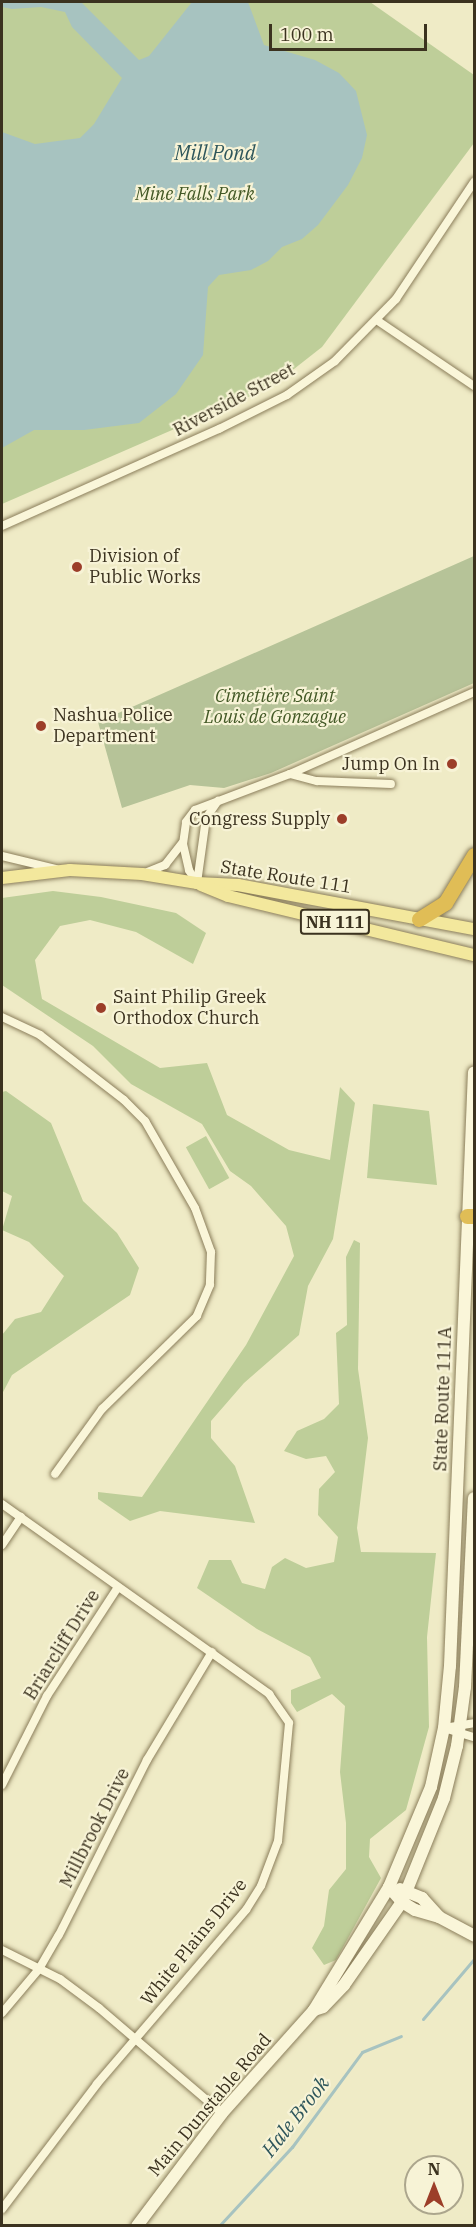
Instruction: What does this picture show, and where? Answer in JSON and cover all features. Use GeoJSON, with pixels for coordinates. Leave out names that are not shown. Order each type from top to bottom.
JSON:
{"type":"FeatureCollection","features":[{"type":"Feature","properties":{"kind":"highway"},"geometry":{"type":"LineString","coordinates":[[419,919],[445,903],[474,855]]}},
{"type":"Feature","properties":{"kind":"main road","name":"NH 111"},"geometry":{"type":"LineString","coordinates":[[2,878],[59,870],[142,874],[197,883]]}},
{"type":"Feature","properties":{"kind":"main road","name":"State Route 111"},"geometry":{"type":"LineString","coordinates":[[197,883],[238,885],[474,929]]}},
{"type":"Feature","properties":{"kind":"main road","name":"State Route 111"},"geometry":{"type":"LineString","coordinates":[[197,883],[228,897],[474,955]]}},
{"type":"Feature","properties":{"kind":"main road","name":"State Route 111A"},"geometry":{"type":"LineString","coordinates":[[444,1728],[471,1216],[474,1072]]}},
{"type":"Feature","properties":{"kind":"main road"},"geometry":{"type":"LineString","coordinates":[[459,1729],[474,1498]]}},
{"type":"Feature","properties":{"kind":"main road","name":"Main Dunstable Road"},"geometry":{"type":"LineString","coordinates":[[136,2226],[222,2114],[314,2010],[389,1887],[420,1821],[444,1728]]}},
{"type":"Feature","properties":{"kind":"main road","name":"Main Dunstable Road"},"geometry":{"type":"LineString","coordinates":[[314,2010],[323,2007],[344,1984],[402,1902],[444,1798],[459,1729]]}},
{"type":"Feature","properties":{"kind":"main road"},"geometry":{"type":"LineString","coordinates":[[389,1887],[408,1890],[433,1907],[439,1917]]}},
{"type":"Feature","properties":{"kind":"main road"},"geometry":{"type":"LineString","coordinates":[[389,1887],[402,1902],[439,1917],[474,1936]]}},
{"type":"Feature","properties":{"kind":"street","name":"Riverside Street"},"geometry":{"type":"LineString","coordinates":[[2,526],[198,439],[287,395],[335,361],[378,321],[430,251],[474,182]]}},
{"type":"Feature","properties":{"kind":"street"},"geometry":{"type":"LineString","coordinates":[[378,321],[474,386]]}},
{"type":"Feature","properties":{"kind":"street"},"geometry":{"type":"LineString","coordinates":[[142,874],[165,865],[183,840],[190,814],[220,800],[290,774],[474,692]]}},
{"type":"Feature","properties":{"kind":"street"},"geometry":{"type":"LineString","coordinates":[[290,774],[317,782],[391,784]]}},
{"type":"Feature","properties":{"kind":"street"},"geometry":{"type":"LineString","coordinates":[[197,883],[206,818],[220,800]]}},
{"type":"Feature","properties":{"kind":"street"},"geometry":{"type":"LineString","coordinates":[[183,840],[187,866],[197,883]]}},
{"type":"Feature","properties":{"kind":"street"},"geometry":{"type":"LineString","coordinates":[[2,856],[59,870]]}},
{"type":"Feature","properties":{"kind":"street"},"geometry":{"type":"LineString","coordinates":[[2,1017],[40,1035],[124,1100],[145,1121],[195,1208],[211,1252],[210,1285],[197,1316],[102,1409],[55,1474]]}},
{"type":"Feature","properties":{"kind":"street","name":"White Plains Drive"},"geometry":{"type":"LineString","coordinates":[[2,1503],[269,1694],[289,1723],[278,1841],[272,1864],[246,1910],[97,2084],[2,2209]]}},
{"type":"Feature","properties":{"kind":"street"},"geometry":{"type":"LineString","coordinates":[[2,1545],[21,1517]]}},
{"type":"Feature","properties":{"kind":"street","name":"Briarcliff Drive"},"geometry":{"type":"LineString","coordinates":[[2,1785],[47,1696],[118,1587]]}},
{"type":"Feature","properties":{"kind":"street","name":"Millbrook Drive"},"geometry":{"type":"LineString","coordinates":[[2,2013],[39,1969],[147,1760],[212,1652]]}},
{"type":"Feature","properties":{"kind":"street"},"geometry":{"type":"LineString","coordinates":[[459,1729],[474,1723]]}},
{"type":"Feature","properties":{"kind":"street"},"geometry":{"type":"LineString","coordinates":[[444,1728],[459,1729],[474,1737]]}},
{"type":"Feature","properties":{"kind":"street"},"geometry":{"type":"LineString","coordinates":[[2,1950],[39,1969],[99,2008],[222,2114]]}},
{"type":"Feature","properties":{"kind":"green space","name":"Mine Falls Park"},"geometry":{"type":"Polygon","coordinates":[[[2,2],[370,2],[474,75],[474,143],[322,347],[271,387],[2,504],[2,2]]]}},
{"type":"Feature","properties":{"kind":"green space","name":"Cimetière Saint Louis de Gonzague"},"geometry":{"type":"Polygon","coordinates":[[[474,556],[474,683],[271,773],[224,788],[190,785],[122,808],[98,722],[474,556]]]}},
{"type":"Feature","properties":{"kind":"green space"},"geometry":{"type":"Polygon","coordinates":[[[53,891],[101,897],[176,913],[206,933],[193,964],[136,932],[90,920],[60,926],[35,960],[42,999],[160,1068],[207,1063],[227,1115],[289,1150],[330,1160],[340,1087],[355,1103],[333,1239],[308,1286],[299,1335],[244,1383],[211,1421],[211,1438],[235,1466],[255,1523],[160,1511],[130,1521],[98,1499],[98,1492],[142,1497],[246,1345],[294,1256],[286,1226],[251,1186],[230,1171],[202,1124],[131,1084],[93,1046],[2,985],[2,898],[53,891]]]}},
{"type":"Feature","properties":{"kind":"green space"},"geometry":{"type":"Polygon","coordinates":[[[6,1091],[51,1123],[83,1201],[117,1233],[139,1268],[130,1295],[12,1375],[2,1394],[2,1335],[15,1319],[41,1312],[64,1276],[29,1242],[2,1230],[12,1196],[2,1191],[2,1092],[6,1091]]]}},
{"type":"Feature","properties":{"kind":"green space"},"geometry":{"type":"Polygon","coordinates":[[[373,1104],[429,1111],[437,1185],[367,1178],[373,1104]]]}},
{"type":"Feature","properties":{"kind":"green space"},"geometry":{"type":"Polygon","coordinates":[[[206,1136],[229,1178],[209,1189],[186,1147],[206,1136]]]}},
{"type":"Feature","properties":{"kind":"green space"},"geometry":{"type":"Polygon","coordinates":[[[354,1240],[360,1243],[358,1369],[368,1438],[357,1528],[361,1552],[436,1553],[427,1637],[429,1727],[406,1810],[370,1839],[369,1857],[381,1878],[336,1960],[324,1965],[312,1948],[324,1926],[329,1890],[346,1869],[346,1823],[340,1772],[345,1706],[332,1694],[297,1712],[291,1703],[291,1690],[321,1678],[310,1657],[257,1629],[197,1588],[209,1560],[231,1560],[242,1583],[265,1589],[272,1567],[285,1558],[306,1568],[334,1562],[338,1537],[318,1515],[319,1489],[335,1472],[326,1456],[306,1459],[284,1451],[297,1431],[324,1419],[339,1404],[336,1333],[347,1325],[346,1257],[354,1240]]]}},
{"type":"Feature","properties":{"kind":"water","name":"Mill Pond"},"geometry":{"type":"Polygon","coordinates":[[[2,2],[81,2],[139,60],[149,56],[192,2],[248,2],[264,45],[315,60],[339,73],[356,91],[367,135],[362,158],[348,185],[318,225],[302,239],[282,247],[268,261],[251,270],[219,275],[208,287],[203,355],[176,394],[139,423],[84,430],[34,430],[2,448],[2,132],[35,144],[80,138],[94,124],[122,78],[72,27],[65,12],[41,7],[12,9],[2,7],[2,2]]]}},
{"type":"Feature","properties":{"kind":"waterway","name":"Hale Brook"},"geometry":{"type":"LineString","coordinates":[[423,2019],[474,1959]]}},
{"type":"Feature","properties":{"kind":"waterway","name":"Hale Brook"},"geometry":{"type":"LineString","coordinates":[[219,2226],[292,2147],[362,2052],[401,2036]]}},
{"type":"Feature","properties":{"kind":"place","name":"Division of Public Works"},"geometry":{"type":"Point","coordinates":[77,567]}},
{"type":"Feature","properties":{"kind":"place","name":"Nashua Police Department"},"geometry":{"type":"Point","coordinates":[41,726]}},
{"type":"Feature","properties":{"kind":"place","name":"Jump On In"},"geometry":{"type":"Point","coordinates":[452,764]}},
{"type":"Feature","properties":{"kind":"place","name":"Congress Supply"},"geometry":{"type":"Point","coordinates":[342,819]}},
{"type":"Feature","properties":{"kind":"place","name":"Saint Philip Greek Orthodox Church"},"geometry":{"type":"Point","coordinates":[101,1008]}}]}
